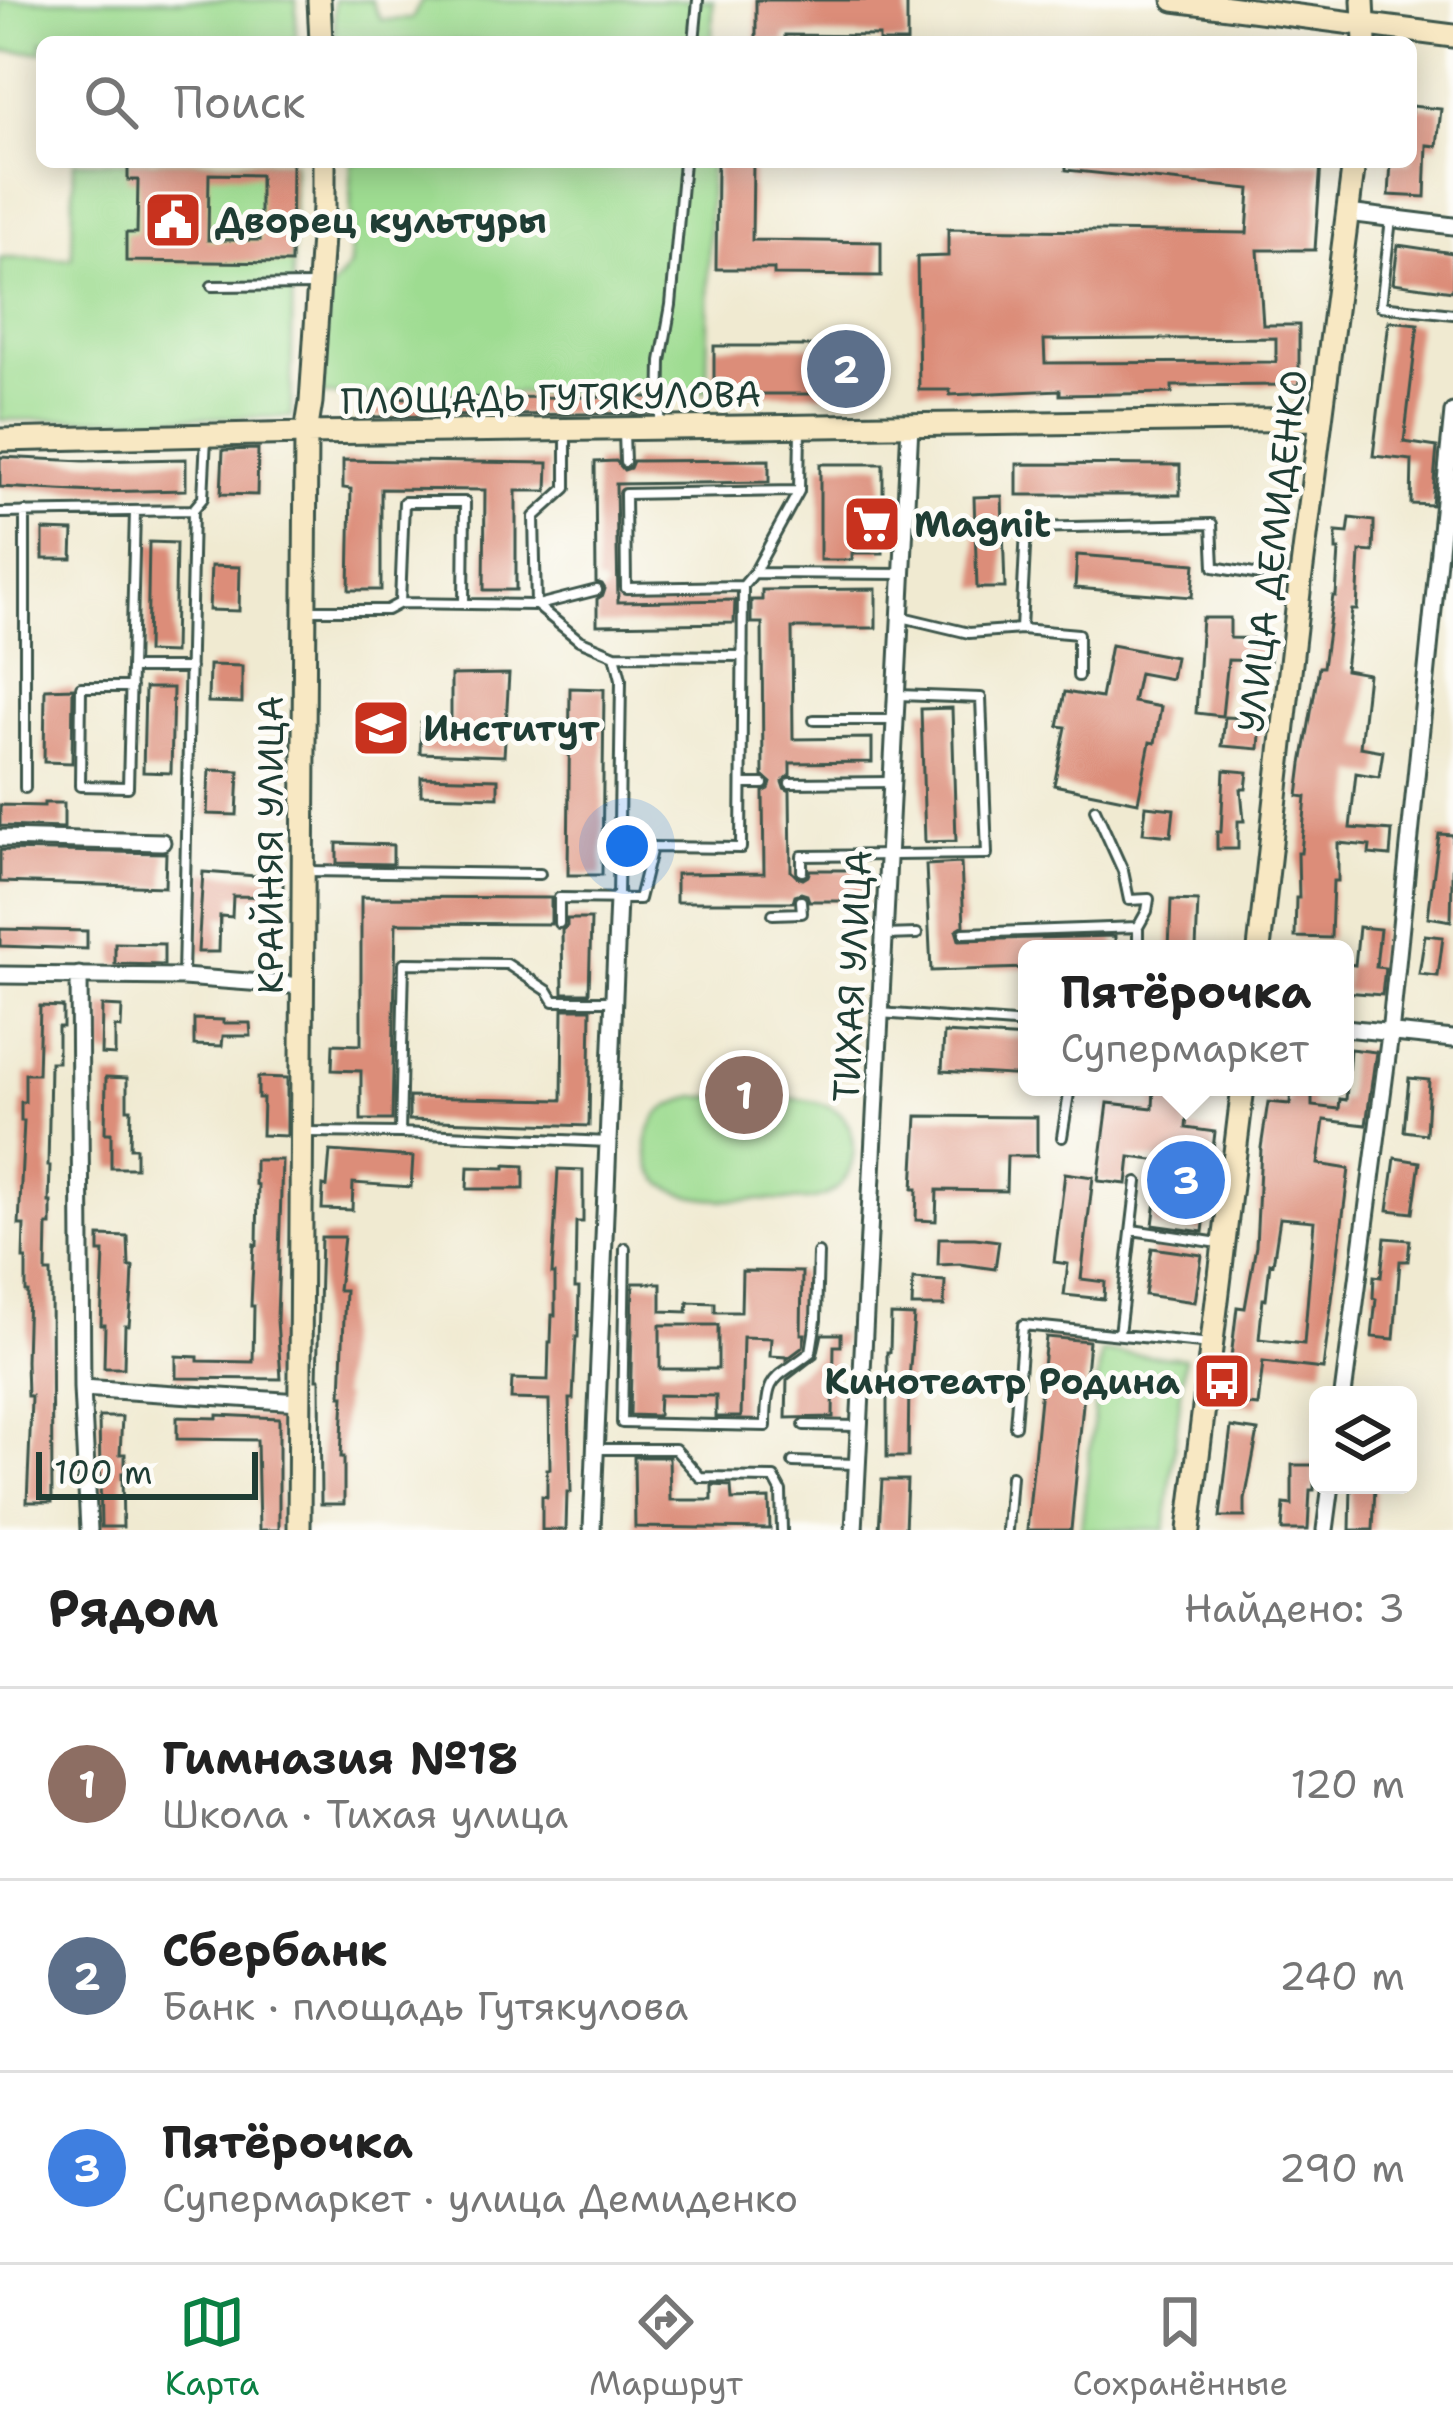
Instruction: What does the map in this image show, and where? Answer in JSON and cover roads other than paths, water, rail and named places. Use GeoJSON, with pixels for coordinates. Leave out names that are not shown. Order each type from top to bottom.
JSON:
{"type":"FeatureCollection","features":[{"type":"Feature","properties":{"kind":"street"},"geometry":{"type":"LineString","coordinates":[[320,0],[321,36]]}},
{"type":"Feature","properties":{"kind":"street"},"geometry":{"type":"LineString","coordinates":[[1174,0],[1365,34],[1453,36]]}},
{"type":"Feature","properties":{"kind":"street"},"geometry":{"type":"LineString","coordinates":[[1363,0],[1365,34]]}},
{"type":"Feature","properties":{"kind":"street","name":"КРАЙНЯЯ УЛИЦА"},"geometry":{"type":"LineString","coordinates":[[299,1530],[306,433],[324,168]]}},
{"type":"Feature","properties":{"kind":"street","name":"УЛИЦА ДЕМИДЕНКО"},"geometry":{"type":"LineString","coordinates":[[1260,940],[1353,168]]}},
{"type":"Feature","properties":{"kind":"street"},"geometry":{"type":"LineString","coordinates":[[1348,212],[1453,226]]}},
{"type":"Feature","properties":{"kind":"street"},"geometry":{"type":"LineString","coordinates":[[1344,1386],[1390,1034],[1453,412]]}},
{"type":"Feature","properties":{"kind":"street","name":"ПЛОЩАДЬ ГУТЯКУЛОВА"},"geometry":{"type":"LineString","coordinates":[[0,440],[1320,419]]}},
{"type":"Feature","properties":{"kind":"street","name":"ТИХАЯ УЛИЦА"},"geometry":{"type":"LineString","coordinates":[[854,1530],[910,425]]}},
{"type":"Feature","properties":{"kind":"street"},"geometry":{"type":"LineString","coordinates":[[0,838],[162,842]]}},
{"type":"Feature","properties":{"kind":"street"},"geometry":{"type":"LineString","coordinates":[[592,1530],[618,899]]}},
{"type":"Feature","properties":{"kind":"street"},"geometry":{"type":"LineString","coordinates":[[0,975],[183,977],[303,986]]}},
{"type":"Feature","properties":{"kind":"street"},"geometry":{"type":"LineString","coordinates":[[79,975],[82,1388],[89,1530]]}},
{"type":"Feature","properties":{"kind":"street"},"geometry":{"type":"LineString","coordinates":[[1354,1029],[1453,1039]]}},
{"type":"Feature","properties":{"kind":"street"},"geometry":{"type":"LineString","coordinates":[[1189,1530],[1243,1096]]}},
{"type":"Feature","properties":{"kind":"street"},"geometry":{"type":"LineString","coordinates":[[82,1388],[300,1402]]}},
{"type":"Feature","properties":{"kind":"street"},"geometry":{"type":"LineString","coordinates":[[1325,1530],[1330,1494]]}},
{"type":"Feature","properties":{"kind":"lane"},"geometry":{"type":"LineString","coordinates":[[695,36],[698,0]]}},
{"type":"Feature","properties":{"kind":"lane"},"geometry":{"type":"LineString","coordinates":[[659,429],[661,362],[683,168]]}},
{"type":"Feature","properties":{"kind":"lane"},"geometry":{"type":"LineString","coordinates":[[1391,218],[1381,306],[1453,314]]}},
{"type":"Feature","properties":{"kind":"lane"},"geometry":{"type":"LineString","coordinates":[[212,286],[318,285]]}},
{"type":"Feature","properties":{"kind":"lane"},"geometry":{"type":"LineString","coordinates":[[559,923],[560,898],[639,899],[652,847],[740,848],[743,586],[799,491],[800,427]]}},
{"type":"Feature","properties":{"kind":"lane"},"geometry":{"type":"LineString","coordinates":[[624,429],[625,462]]}},
{"type":"Feature","properties":{"kind":"lane"},"geometry":{"type":"LineString","coordinates":[[566,430],[566,488],[534,517],[536,605],[579,640],[615,655],[743,656]]}},
{"type":"Feature","properties":{"kind":"lane"},"geometry":{"type":"LineString","coordinates":[[183,977],[193,510],[203,498],[206,436]]}},
{"type":"Feature","properties":{"kind":"lane"},"geometry":{"type":"LineString","coordinates":[[743,586],[622,589],[625,489],[799,491]]}},
{"type":"Feature","properties":{"kind":"lane"},"geometry":{"type":"LineString","coordinates":[[400,603],[404,502],[465,502],[464,604]]}},
{"type":"Feature","properties":{"kind":"lane"},"geometry":{"type":"LineString","coordinates":[[0,513],[193,510]]}},
{"type":"Feature","properties":{"kind":"lane"},"geometry":{"type":"LineString","coordinates":[[131,687],[81,687],[80,786],[128,788],[131,687],[135,511]]}},
{"type":"Feature","properties":{"kind":"lane"},"geometry":{"type":"LineString","coordinates":[[25,788],[26,512]]}},
{"type":"Feature","properties":{"kind":"lane"},"geometry":{"type":"LineString","coordinates":[[1022,629],[1026,528],[1211,524],[1214,567],[1300,583]]}},
{"type":"Feature","properties":{"kind":"lane"},"geometry":{"type":"LineString","coordinates":[[754,573],[903,574]]}},
{"type":"Feature","properties":{"kind":"lane"},"geometry":{"type":"LineString","coordinates":[[304,610],[387,610],[400,603],[536,605],[597,590]]}},
{"type":"Feature","properties":{"kind":"lane"},"geometry":{"type":"LineString","coordinates":[[901,617],[969,633],[1022,629],[1078,634],[1078,676]]}},
{"type":"Feature","properties":{"kind":"lane"},"geometry":{"type":"LineString","coordinates":[[615,655],[621,680],[618,899]]}},
{"type":"Feature","properties":{"kind":"lane"},"geometry":{"type":"LineString","coordinates":[[131,668],[190,668]]}},
{"type":"Feature","properties":{"kind":"lane"},"geometry":{"type":"LineString","coordinates":[[802,871],[802,856],[987,854],[981,698],[896,695]]}},
{"type":"Feature","properties":{"kind":"lane"},"geometry":{"type":"LineString","coordinates":[[814,720],[895,720]]}},
{"type":"Feature","properties":{"kind":"lane"},"geometry":{"type":"LineString","coordinates":[[790,783],[893,782]]}},
{"type":"Feature","properties":{"kind":"lane"},"geometry":{"type":"LineString","coordinates":[[742,784],[763,784]]}},
{"type":"Feature","properties":{"kind":"lane"},"geometry":{"type":"LineString","coordinates":[[1095,808],[1124,871],[1129,900],[1149,898],[1138,940]]}},
{"type":"Feature","properties":{"kind":"lane"},"geometry":{"type":"LineString","coordinates":[[303,871],[540,874]]}},
{"type":"Feature","properties":{"kind":"lane"},"geometry":{"type":"LineString","coordinates":[[773,914],[802,914],[802,902]]}},
{"type":"Feature","properties":{"kind":"lane"},"geometry":{"type":"LineString","coordinates":[[964,933],[1138,926]]}},
{"type":"Feature","properties":{"kind":"lane"},"geometry":{"type":"LineString","coordinates":[[884,935],[917,934]]}},
{"type":"Feature","properties":{"kind":"lane"},"geometry":{"type":"LineString","coordinates":[[400,1133],[404,963],[507,964],[554,1001],[614,1001]]}},
{"type":"Feature","properties":{"kind":"lane"},"geometry":{"type":"LineString","coordinates":[[880,1013],[1018,1023]]}},
{"type":"Feature","properties":{"kind":"lane"},"geometry":{"type":"LineString","coordinates":[[1062,1137],[1069,1096]]}},
{"type":"Feature","properties":{"kind":"lane"},"geometry":{"type":"LineString","coordinates":[[302,1132],[609,1142]]}},
{"type":"Feature","properties":{"kind":"lane"},"geometry":{"type":"LineString","coordinates":[[1119,1334],[1137,1182]]}},
{"type":"Feature","properties":{"kind":"lane"},"geometry":{"type":"LineString","coordinates":[[1132,1230],[1225,1244]]}},
{"type":"Feature","properties":{"kind":"lane"},"geometry":{"type":"LineString","coordinates":[[626,1248],[622,1423],[766,1426],[766,1394],[774,1377],[812,1352],[818,1253]]}},
{"type":"Feature","properties":{"kind":"lane"},"geometry":{"type":"LineString","coordinates":[[1015,1426],[1023,1324],[1213,1345]]}},
{"type":"Feature","properties":{"kind":"lane"},"geometry":{"type":"LineString","coordinates":[[804,1425],[859,1426]]}},
{"type":"Feature","properties":{"kind":"lane"},"geometry":{"type":"LineString","coordinates":[[596,1449],[675,1449],[700,1477],[775,1478],[781,1491],[782,1530]]}},
{"type":"Feature","properties":{"kind":"lane"},"geometry":{"type":"LineString","coordinates":[[793,1462],[857,1464]]}},
{"type":"Feature","properties":{"kind":"lane"},"geometry":{"type":"LineString","coordinates":[[1007,1530],[1011,1476]]}},
{"type":"Feature","properties":{"kind":"place","name":"Дворец культуры"},"geometry":{"type":"Point","coordinates":[173,220]}},
{"type":"Feature","properties":{"kind":"place","name":"Сбербанк"},"geometry":{"type":"Point","coordinates":[846,369]}},
{"type":"Feature","properties":{"kind":"place","name":"Magnit"},"geometry":{"type":"Point","coordinates":[872,524]}},
{"type":"Feature","properties":{"kind":"place","name":"Институт"},"geometry":{"type":"Point","coordinates":[381,728]}},
{"type":"Feature","properties":{"kind":"place","name":"Гимназия №18"},"geometry":{"type":"Point","coordinates":[744,1095]}},
{"type":"Feature","properties":{"kind":"place","name":"Пятёрочка"},"geometry":{"type":"Point","coordinates":[1186,1180]}},
{"type":"Feature","properties":{"kind":"place","name":"Кинотеатр Родина"},"geometry":{"type":"Point","coordinates":[1222,1381]}}]}
